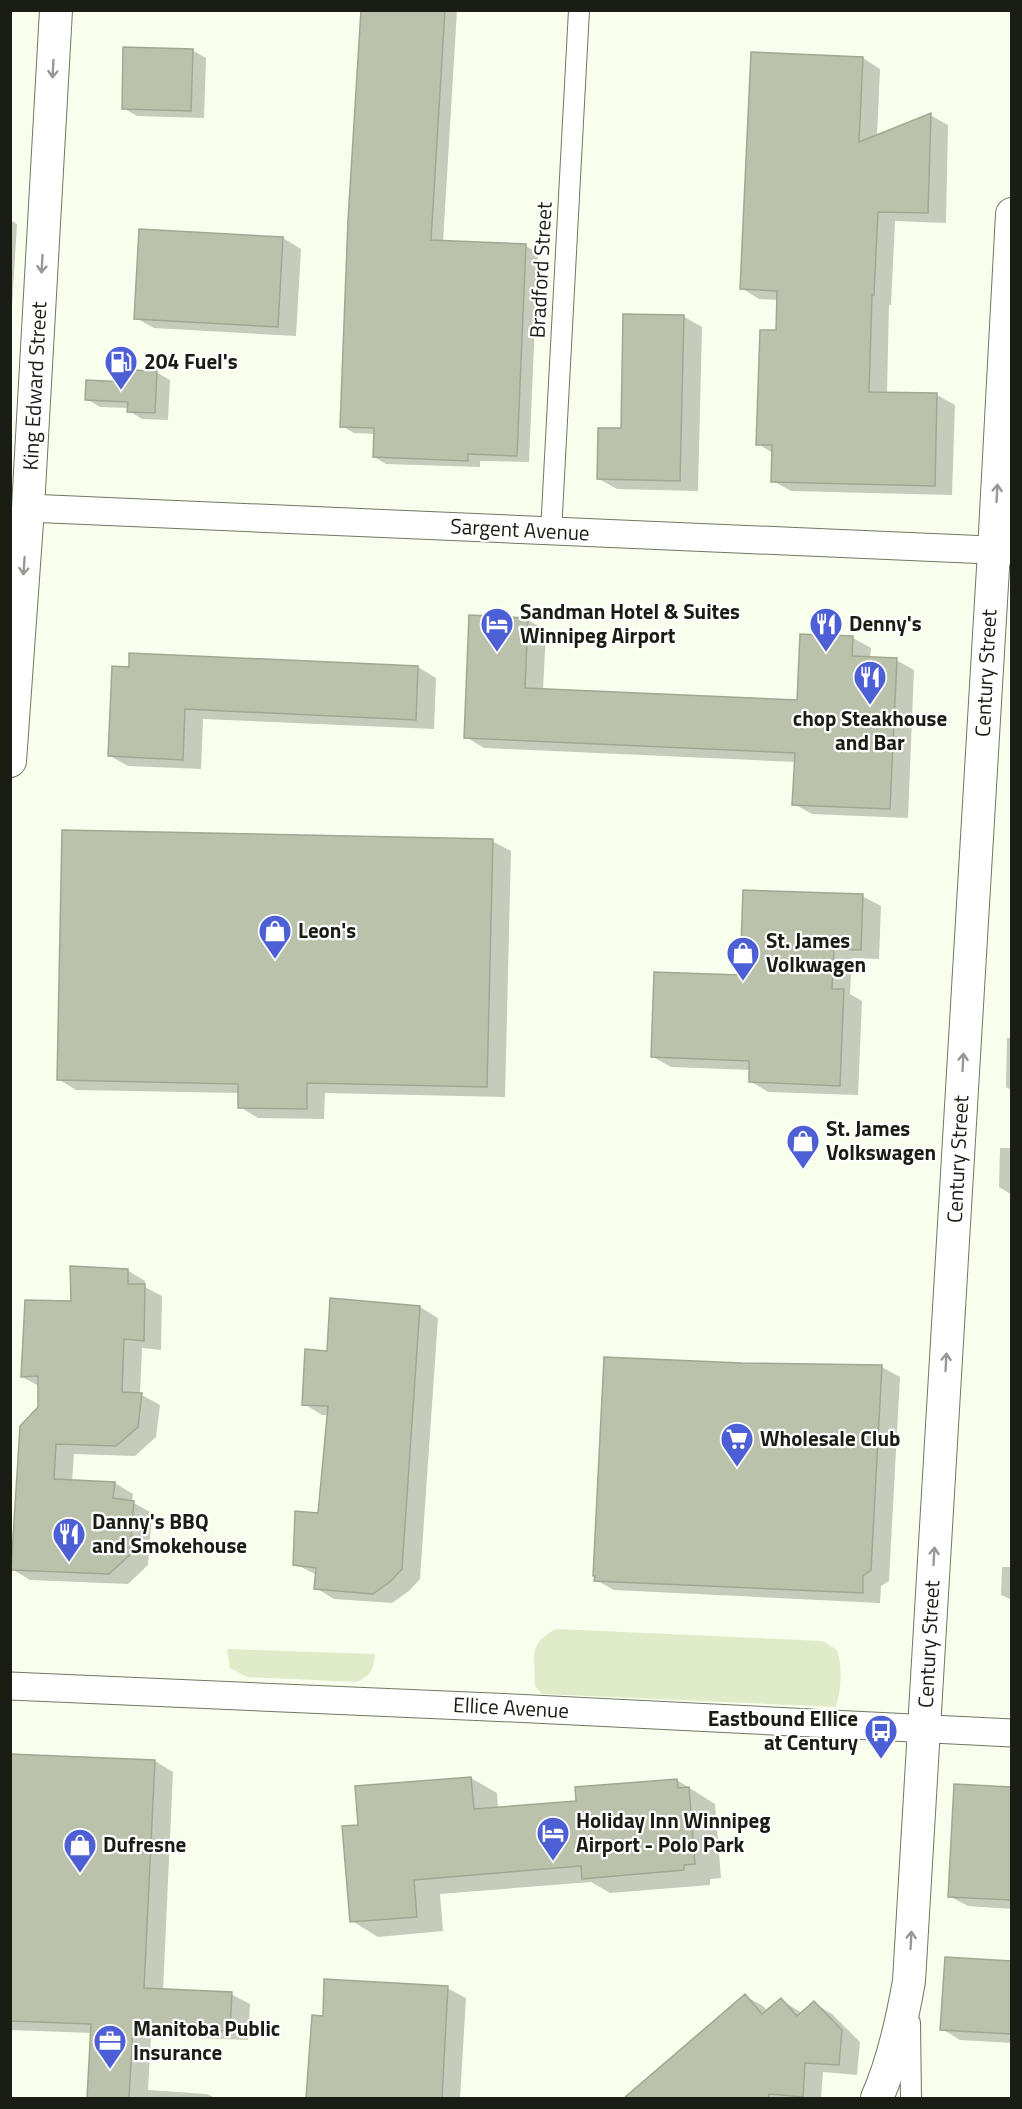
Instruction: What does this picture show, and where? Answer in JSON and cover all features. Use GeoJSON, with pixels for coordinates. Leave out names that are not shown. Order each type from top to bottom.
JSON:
{"type":"FeatureCollection","features":[{"type":"Feature","properties":{"kind":"main road","name":"King Edward Street"},"geometry":{"type":"LineString","coordinates":[[10,761],[28,508],[56,10]]}},
{"type":"Feature","properties":{"kind":"main road","name":"Century Street"},"geometry":{"type":"LineString","coordinates":[[877,2098],[903,2016],[909,1981],[1003,551],[1011,214]]}},
{"type":"Feature","properties":{"kind":"main road","name":"Sargent Avenue"},"geometry":{"type":"LineString","coordinates":[[28,508],[1003,551]]}},
{"type":"Feature","properties":{"kind":"main road","name":"Ellice Avenue"},"geometry":{"type":"LineString","coordinates":[[10,1686],[502,1707],[1011,1733]]}},
{"type":"Feature","properties":{"kind":"street","name":"Bradford Street"},"geometry":{"type":"LineString","coordinates":[[551,532],[579,10]]}},
{"type":"Feature","properties":{"kind":"street"},"geometry":{"type":"LineString","coordinates":[[909,1981],[911,2098]]}},
{"type":"Feature","properties":{"kind":"green space"},"geometry":{"type":"Polygon","coordinates":[[[556,1629],[823,1641],[837,1650],[839,1657],[841,1678],[836,1707],[542,1694],[535,1686],[535,1652],[540,1640],[556,1629]]]}},
{"type":"Feature","properties":{"kind":"green space"},"geometry":{"type":"Polygon","coordinates":[[[227,1649],[375,1654],[371,1671],[357,1682],[247,1677],[230,1668],[227,1649]]]}},
{"type":"Feature","properties":{"kind":"building"},"geometry":{"type":"Polygon","coordinates":[[[361,10],[445,10],[431,240],[526,244],[517,456],[468,454],[468,461],[373,457],[374,428],[340,427],[348,220],[361,10]]]}},
{"type":"Feature","properties":{"kind":"building"},"geometry":{"type":"Polygon","coordinates":[[[123,47],[193,49],[191,111],[122,109],[123,47]]]}},
{"type":"Feature","properties":{"kind":"building"},"geometry":{"type":"Polygon","coordinates":[[[751,52],[863,57],[859,142],[931,113],[928,213],[878,212],[874,295],[872,295],[869,392],[937,393],[935,486],[771,482],[772,445],[756,445],[760,330],[776,330],[777,291],[740,289],[751,52]]]}},
{"type":"Feature","properties":{"kind":"building"},"geometry":{"type":"Polygon","coordinates":[[[139,229],[283,237],[278,327],[134,319],[139,229]]]}},
{"type":"Feature","properties":{"kind":"building"},"geometry":{"type":"Polygon","coordinates":[[[623,314],[684,315],[680,481],[597,479],[598,428],[621,428],[623,314]]]}},
{"type":"Feature","properties":{"kind":"building","name":"204 Fuel's"},"geometry":{"type":"Polygon","coordinates":[[[128,370],[157,371],[155,413],[127,412],[128,402],[85,400],[86,380],[127,382],[128,370]]]}},
{"type":"Feature","properties":{"kind":"building"},"geometry":{"type":"Polygon","coordinates":[[[469,615],[528,618],[525,688],[797,700],[800,634],[853,636],[852,656],[897,658],[890,809],[792,805],[795,753],[464,738],[469,615]]]}},
{"type":"Feature","properties":{"kind":"building"},"geometry":{"type":"Polygon","coordinates":[[[129,653],[418,666],[416,720],[185,709],[183,760],[108,756],[112,666],[129,667],[129,653]]]}},
{"type":"Feature","properties":{"kind":"building","name":"Leon's"},"geometry":{"type":"Polygon","coordinates":[[[62,830],[493,839],[487,1087],[307,1083],[307,1109],[238,1108],[238,1084],[57,1080],[62,830]]]}},
{"type":"Feature","properties":{"kind":"building","name":"St. James Volkwagen"},"geometry":{"type":"Polygon","coordinates":[[[743,890],[863,894],[861,950],[834,949],[832,989],[844,989],[840,1086],[749,1082],[749,1061],[651,1057],[654,972],[740,975],[743,890]]]}},
{"type":"Feature","properties":{"kind":"building"},"geometry":{"type":"Polygon","coordinates":[[[70,1266],[128,1269],[128,1284],[145,1284],[144,1341],[124,1339],[122,1392],[142,1393],[138,1427],[116,1446],[56,1444],[54,1479],[115,1482],[113,1498],[134,1501],[130,1555],[109,1574],[11,1570],[20,1426],[38,1407],[38,1376],[21,1377],[25,1300],[71,1301],[70,1266]]]}},
{"type":"Feature","properties":{"kind":"building"},"geometry":{"type":"Polygon","coordinates":[[[330,1298],[420,1306],[402,1569],[391,1581],[373,1594],[314,1589],[316,1568],[293,1565],[295,1511],[318,1513],[328,1406],[302,1405],[305,1349],[327,1351],[330,1298]]]}},
{"type":"Feature","properties":{"kind":"building","name":"Wholesale Club"},"geometry":{"type":"Polygon","coordinates":[[[604,1357],[742,1363],[882,1365],[871,1570],[863,1576],[863,1593],[594,1581],[604,1357]]]}},
{"type":"Feature","properties":{"kind":"building","name":"Dufresne"},"geometry":{"type":"Polygon","coordinates":[[[10,1754],[155,1760],[144,1988],[232,1992],[230,2031],[133,2026],[129,2098],[87,2098],[91,2024],[10,2021],[10,1754]]]}},
{"type":"Feature","properties":{"kind":"building"},"geometry":{"type":"Polygon","coordinates":[[[471,1777],[474,1809],[576,1801],[575,1787],[677,1779],[678,1788],[689,1787],[695,1864],[684,1865],[684,1870],[582,1879],[581,1866],[414,1880],[417,1917],[350,1922],[342,1826],[358,1825],[355,1786],[471,1777]]]}},
{"type":"Feature","properties":{"kind":"building"},"geometry":{"type":"Polygon","coordinates":[[[954,1784],[1011,1787],[1011,1900],[948,1897],[954,1784]]]}},
{"type":"Feature","properties":{"kind":"building"},"geometry":{"type":"Polygon","coordinates":[[[945,1957],[1011,1961],[1011,2034],[940,2030],[945,1957]]]}},
{"type":"Feature","properties":{"kind":"building"},"geometry":{"type":"Polygon","coordinates":[[[324,1979],[448,1986],[442,2098],[306,2098],[312,2015],[323,2016],[324,1979]]]}},
{"type":"Feature","properties":{"kind":"building"},"geometry":{"type":"Polygon","coordinates":[[[745,1994],[762,2014],[781,1998],[797,2016],[814,2001],[842,2030],[839,2065],[805,2063],[803,2097],[769,2094],[768,2098],[624,2098],[745,1994]]]}},
{"type":"Feature","properties":{"kind":"place","name":"204 Fuel's"},"geometry":{"type":"Point","coordinates":[121,391]}},
{"type":"Feature","properties":{"kind":"place","name":"Sandman Hotel & Suites Winnipeg Airport"},"geometry":{"type":"Point","coordinates":[497,653]}},
{"type":"Feature","properties":{"kind":"place","name":"Denny's"},"geometry":{"type":"Point","coordinates":[826,653]}},
{"type":"Feature","properties":{"kind":"place","name":"chop Steakhouse and Bar"},"geometry":{"type":"Point","coordinates":[870,706]}},
{"type":"Feature","properties":{"kind":"place","name":"Leon's"},"geometry":{"type":"Point","coordinates":[275,960]}},
{"type":"Feature","properties":{"kind":"place","name":"St. James Volkwagen"},"geometry":{"type":"Point","coordinates":[743,982]}},
{"type":"Feature","properties":{"kind":"place","name":"St. James Volkswagen"},"geometry":{"type":"Point","coordinates":[803,1170]}},
{"type":"Feature","properties":{"kind":"place","name":"Wholesale Club"},"geometry":{"type":"Point","coordinates":[737,1468]}},
{"type":"Feature","properties":{"kind":"place","name":"Danny's BBQ and Smokehouse"},"geometry":{"type":"Point","coordinates":[69,1563]}},
{"type":"Feature","properties":{"kind":"place","name":"Eastbound Ellice at Century"},"geometry":{"type":"Point","coordinates":[881,1760]}},
{"type":"Feature","properties":{"kind":"place","name":"Holiday Inn Winnipeg Airport - Polo Park"},"geometry":{"type":"Point","coordinates":[553,1862]}},
{"type":"Feature","properties":{"kind":"place","name":"Dufresne"},"geometry":{"type":"Point","coordinates":[80,1874]}},
{"type":"Feature","properties":{"kind":"place","name":"Manitoba Public Insurance"},"geometry":{"type":"Point","coordinates":[110,2070]}}]}
